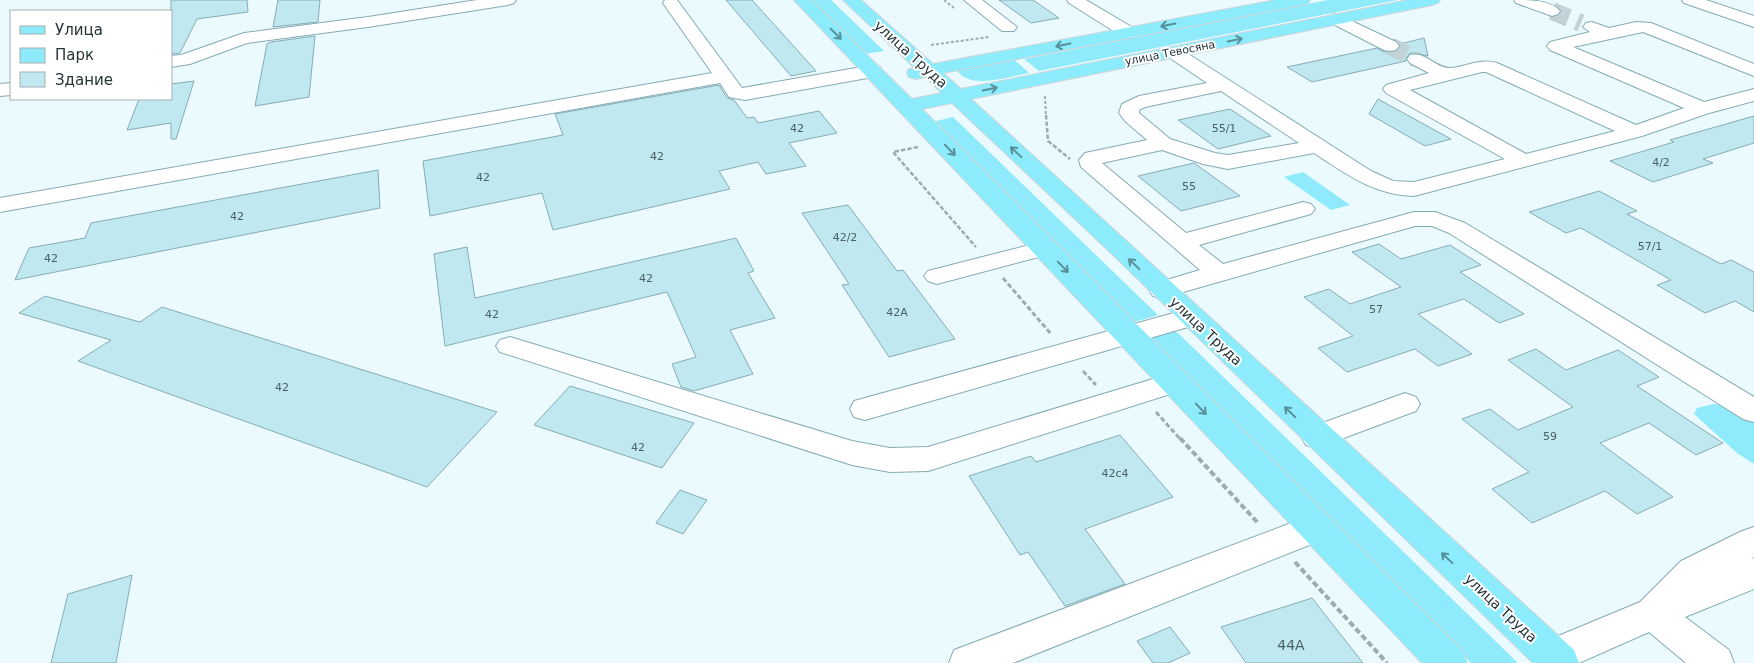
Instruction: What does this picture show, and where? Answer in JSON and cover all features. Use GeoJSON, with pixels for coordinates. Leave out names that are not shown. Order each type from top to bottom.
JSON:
{"type":"FeatureCollection","features":[{"type":"Feature","properties":{"kind":"main road"},"geometry":{"type":"LineString","coordinates":[[802,0],[878,75],[1315,528],[1448,663]]}},
{"type":"Feature","properties":{"kind":"main road","name":"улица Труда"},"geometry":{"type":"LineString","coordinates":[[851,0],[930,70],[1317,437],[1556,660]]}},
{"type":"Feature","properties":{"kind":"main road"},"geometry":{"type":"LineString","coordinates":[[878,75],[930,70],[1302,0]]}},
{"type":"Feature","properties":{"kind":"main road","name":"улица Тевосяна"},"geometry":{"type":"LineString","coordinates":[[907,106],[1432,0]]}},
{"type":"Feature","properties":{"kind":"lane"},"geometry":{"type":"LineString","coordinates":[[172,62],[184,60],[244,38],[368,22],[508,0]]}},
{"type":"Feature","properties":{"kind":"lane"},"geometry":{"type":"LineString","coordinates":[[972,0],[1008,27]]}},
{"type":"Feature","properties":{"kind":"lane"},"geometry":{"type":"LineString","coordinates":[[1075,0],[1129,33]]}},
{"type":"Feature","properties":{"kind":"lane"},"geometry":{"type":"LineString","coordinates":[[1522,0],[1552,11]]}},
{"type":"Feature","properties":{"kind":"lane"},"geometry":{"type":"LineString","coordinates":[[1690,0],[1754,22]]}},
{"type":"Feature","properties":{"kind":"lane"},"geometry":{"type":"LineString","coordinates":[[1723,0],[1754,11]]}},
{"type":"Feature","properties":{"kind":"lane"},"geometry":{"type":"LineString","coordinates":[[671,3],[735,92],[742,94],[878,75]]}},
{"type":"Feature","properties":{"kind":"lane"},"geometry":{"type":"LineString","coordinates":[[1736,16],[1754,11]]}},
{"type":"Feature","properties":{"kind":"lane"},"geometry":{"type":"LineString","coordinates":[[1337,19],[1390,46]]}},
{"type":"Feature","properties":{"kind":"lane"},"geometry":{"type":"LineString","coordinates":[[1581,23],[1608,33]]}},
{"type":"Feature","properties":{"kind":"lane"},"geometry":{"type":"LineString","coordinates":[[1702,109],[1556,46],[1636,27],[1645,27],[1754,70]]}},
{"type":"Feature","properties":{"kind":"lane"},"geometry":{"type":"LineString","coordinates":[[1173,52],[1373,181],[1388,187],[1404,190],[1432,185],[1635,132],[1702,109],[1754,94]]}},
{"type":"Feature","properties":{"kind":"lane"},"geometry":{"type":"LineString","coordinates":[[1416,59],[1446,74]]}},
{"type":"Feature","properties":{"kind":"lane"},"geometry":{"type":"LineString","coordinates":[[1524,161],[1393,90],[1446,74],[1482,66],[1490,67],[1635,132]]}},
{"type":"Feature","properties":{"kind":"lane"},"geometry":{"type":"LineString","coordinates":[[0,205],[724,77]]}},
{"type":"Feature","properties":{"kind":"lane"},"geometry":{"type":"LineString","coordinates":[[1224,85],[1139,102],[1129,108],[1129,113],[1163,143],[1211,159],[1228,162],[1318,146]]}},
{"type":"Feature","properties":{"kind":"lane"},"geometry":{"type":"LineString","coordinates":[[1163,143],[1098,156],[1093,158],[1090,164],[1218,273]]}},
{"type":"Feature","properties":{"kind":"lane"},"geometry":{"type":"LineString","coordinates":[[1182,242],[1303,209]]}},
{"type":"Feature","properties":{"kind":"lane"},"geometry":{"type":"LineString","coordinates":[[1162,290],[1414,219],[1435,219],[1457,228],[1754,411]]}},
{"type":"Feature","properties":{"kind":"lane"},"geometry":{"type":"LineString","coordinates":[[937,276],[1045,248]]}},
{"type":"Feature","properties":{"kind":"lane"},"geometry":{"type":"LineString","coordinates":[[865,409],[1192,317]]}},
{"type":"Feature","properties":{"kind":"lane"},"geometry":{"type":"LineString","coordinates":[[510,346],[852,453],[874,459],[904,462],[928,458],[1176,382]]}},
{"type":"Feature","properties":{"kind":"lane"},"geometry":{"type":"LineString","coordinates":[[1317,437],[1404,404]]}},
{"type":"Feature","properties":{"kind":"lane"},"geometry":{"type":"LineString","coordinates":[[968,663],[1012,655],[1315,528]]}},
{"type":"Feature","properties":{"kind":"lane"},"geometry":{"type":"LineString","coordinates":[[1653,613],[1694,572],[1754,541]]}},
{"type":"Feature","properties":{"kind":"lane"},"geometry":{"type":"LineString","coordinates":[[1556,660],[1653,613],[1754,573]]}},
{"type":"Feature","properties":{"kind":"lane"},"geometry":{"type":"LineString","coordinates":[[1653,613],[1715,663]]}},
{"type":"Feature","properties":{"kind":"path"},"geometry":{"type":"LineString","coordinates":[[906,49],[992,37]]}},
{"type":"Feature","properties":{"kind":"green space"},"geometry":{"type":"Polygon","coordinates":[[[810,0],[831,0],[884,51],[865,54],[810,0]]]}},
{"type":"Feature","properties":{"kind":"green space"},"geometry":{"type":"Polygon","coordinates":[[[1328,0],[1398,0],[1039,71],[1024,59],[1328,0]]]}},
{"type":"Feature","properties":{"kind":"green space"},"geometry":{"type":"Polygon","coordinates":[[[1010,56],[1029,73],[980,81],[971,80],[957,70],[1010,56]]]}},
{"type":"Feature","properties":{"kind":"green space"},"geometry":{"type":"Polygon","coordinates":[[[953,117],[1158,315],[1131,323],[932,122],[953,117]]]}},
{"type":"Feature","properties":{"kind":"green space"},"geometry":{"type":"Polygon","coordinates":[[[1303,172],[1350,205],[1331,210],[1284,177],[1303,172]]]}},
{"type":"Feature","properties":{"kind":"green space"},"geometry":{"type":"Polygon","coordinates":[[[1172,330],[1179,334],[1518,663],[1471,663],[1151,341],[1150,336],[1172,330]]]}},
{"type":"Feature","properties":{"kind":"green space"},"geometry":{"type":"Polygon","coordinates":[[[1714,404],[1736,410],[1754,423],[1754,464],[1737,453],[1694,414],[1697,408],[1714,404]]]}},
{"type":"Feature","properties":{"kind":"building"},"geometry":{"type":"Polygon","coordinates":[[[171,0],[247,0],[248,12],[197,19],[180,53],[172,54],[171,0]]]}},
{"type":"Feature","properties":{"kind":"building"},"geometry":{"type":"Polygon","coordinates":[[[278,0],[320,0],[318,22],[273,27],[278,0]]]}},
{"type":"Feature","properties":{"kind":"building"},"geometry":{"type":"Polygon","coordinates":[[[726,0],[752,0],[816,71],[791,76],[726,0]]]}},
{"type":"Feature","properties":{"kind":"building"},"geometry":{"type":"Polygon","coordinates":[[[999,0],[1033,0],[1059,18],[1031,23],[999,0]]]}},
{"type":"Feature","properties":{"kind":"building"},"geometry":{"type":"Polygon","coordinates":[[[315,36],[309,97],[255,106],[267,44],[315,36]]]}},
{"type":"Feature","properties":{"kind":"building"},"geometry":{"type":"Polygon","coordinates":[[[1424,38],[1428,56],[1410,53],[1406,61],[1312,82],[1287,67],[1377,48],[1384,52],[1396,52],[1400,44],[1424,38]]]}},
{"type":"Feature","properties":{"kind":"building"},"geometry":{"type":"Polygon","coordinates":[[[194,81],[176,139],[171,139],[171,123],[127,130],[139,100],[172,100],[172,84],[194,81]]]}},
{"type":"Feature","properties":{"kind":"building"},"geometry":{"type":"Polygon","coordinates":[[[719,85],[727,98],[734,100],[747,118],[754,117],[758,123],[819,111],[837,133],[789,143],[806,166],[766,174],[758,162],[719,171],[730,189],[553,230],[542,193],[430,216],[423,161],[563,135],[555,114],[719,85]]]}},
{"type":"Feature","properties":{"kind":"building"},"geometry":{"type":"Polygon","coordinates":[[[1378,99],[1451,139],[1425,146],[1369,114],[1378,99]]]}},
{"type":"Feature","properties":{"kind":"building"},"geometry":{"type":"Polygon","coordinates":[[[1230,109],[1271,136],[1218,149],[1178,120],[1230,109]]]}},
{"type":"Feature","properties":{"kind":"building"},"geometry":{"type":"Polygon","coordinates":[[[1754,116],[1754,143],[1703,159],[1713,163],[1653,182],[1610,161],[1674,142],[1670,140],[1754,116]]]}},
{"type":"Feature","properties":{"kind":"building"},"geometry":{"type":"Polygon","coordinates":[[[1194,163],[1240,196],[1181,211],[1138,176],[1194,163]]]}},
{"type":"Feature","properties":{"kind":"building"},"geometry":{"type":"Polygon","coordinates":[[[378,170],[380,208],[15,280],[29,248],[85,238],[91,223],[378,170]]]}},
{"type":"Feature","properties":{"kind":"building"},"geometry":{"type":"Polygon","coordinates":[[[1599,191],[1637,211],[1627,214],[1721,264],[1731,260],[1754,272],[1754,312],[1735,301],[1705,313],[1657,285],[1671,280],[1581,228],[1566,233],[1529,212],[1599,191]]]}},
{"type":"Feature","properties":{"kind":"building"},"geometry":{"type":"Polygon","coordinates":[[[848,205],[897,271],[903,270],[955,339],[889,357],[842,285],[849,284],[802,213],[848,205]]]}},
{"type":"Feature","properties":{"kind":"building"},"geometry":{"type":"Polygon","coordinates":[[[736,238],[754,271],[748,273],[775,318],[730,330],[753,374],[694,391],[681,387],[672,364],[696,357],[667,292],[445,346],[434,254],[467,247],[475,298],[736,238]]]}},
{"type":"Feature","properties":{"kind":"building"},"geometry":{"type":"Polygon","coordinates":[[[1379,244],[1401,259],[1450,245],[1481,265],[1460,272],[1524,314],[1499,323],[1464,299],[1418,314],[1472,354],[1438,366],[1415,349],[1347,372],[1318,348],[1353,336],[1304,297],[1329,289],[1350,304],[1401,287],[1352,252],[1379,244]]]}},
{"type":"Feature","properties":{"kind":"building"},"geometry":{"type":"Polygon","coordinates":[[[45,296],[140,322],[162,307],[497,412],[427,487],[78,361],[111,340],[19,313],[45,296]]]}},
{"type":"Feature","properties":{"kind":"building"},"geometry":{"type":"Polygon","coordinates":[[[1536,349],[1566,370],[1618,350],[1659,377],[1637,386],[1723,443],[1696,455],[1649,423],[1600,443],[1673,497],[1637,514],[1605,491],[1532,523],[1492,489],[1529,472],[1462,419],[1490,409],[1518,430],[1573,407],[1508,360],[1536,349]]]}},
{"type":"Feature","properties":{"kind":"building"},"geometry":{"type":"Polygon","coordinates":[[[570,386],[694,423],[662,468],[534,425],[570,386]]]}},
{"type":"Feature","properties":{"kind":"building"},"geometry":{"type":"Polygon","coordinates":[[[1120,435],[1173,497],[1085,529],[1125,584],[1065,606],[1028,552],[1020,555],[969,476],[1031,456],[1036,462],[1120,435]]]}},
{"type":"Feature","properties":{"kind":"building"},"geometry":{"type":"Polygon","coordinates":[[[680,490],[707,500],[683,534],[656,523],[680,490]]]}},
{"type":"Feature","properties":{"kind":"building"},"geometry":{"type":"Polygon","coordinates":[[[132,575],[116,663],[51,663],[68,594],[132,575]]]}},
{"type":"Feature","properties":{"kind":"building"},"geometry":{"type":"Polygon","coordinates":[[[1312,598],[1363,663],[1246,663],[1221,627],[1312,598]]]}},
{"type":"Feature","properties":{"kind":"building"},"geometry":{"type":"Polygon","coordinates":[[[1170,627],[1190,653],[1168,663],[1153,663],[1137,641],[1170,627]]]}},
{"type":"Feature","properties":{"kind":"tunnel"},"geometry":{"type":"LineString","coordinates":[[1552,11],[1581,23]]}},
{"type":"Feature","properties":{"kind":"tunnel"},"geometry":{"type":"LineString","coordinates":[[1390,46],[1416,59]]}}]}
